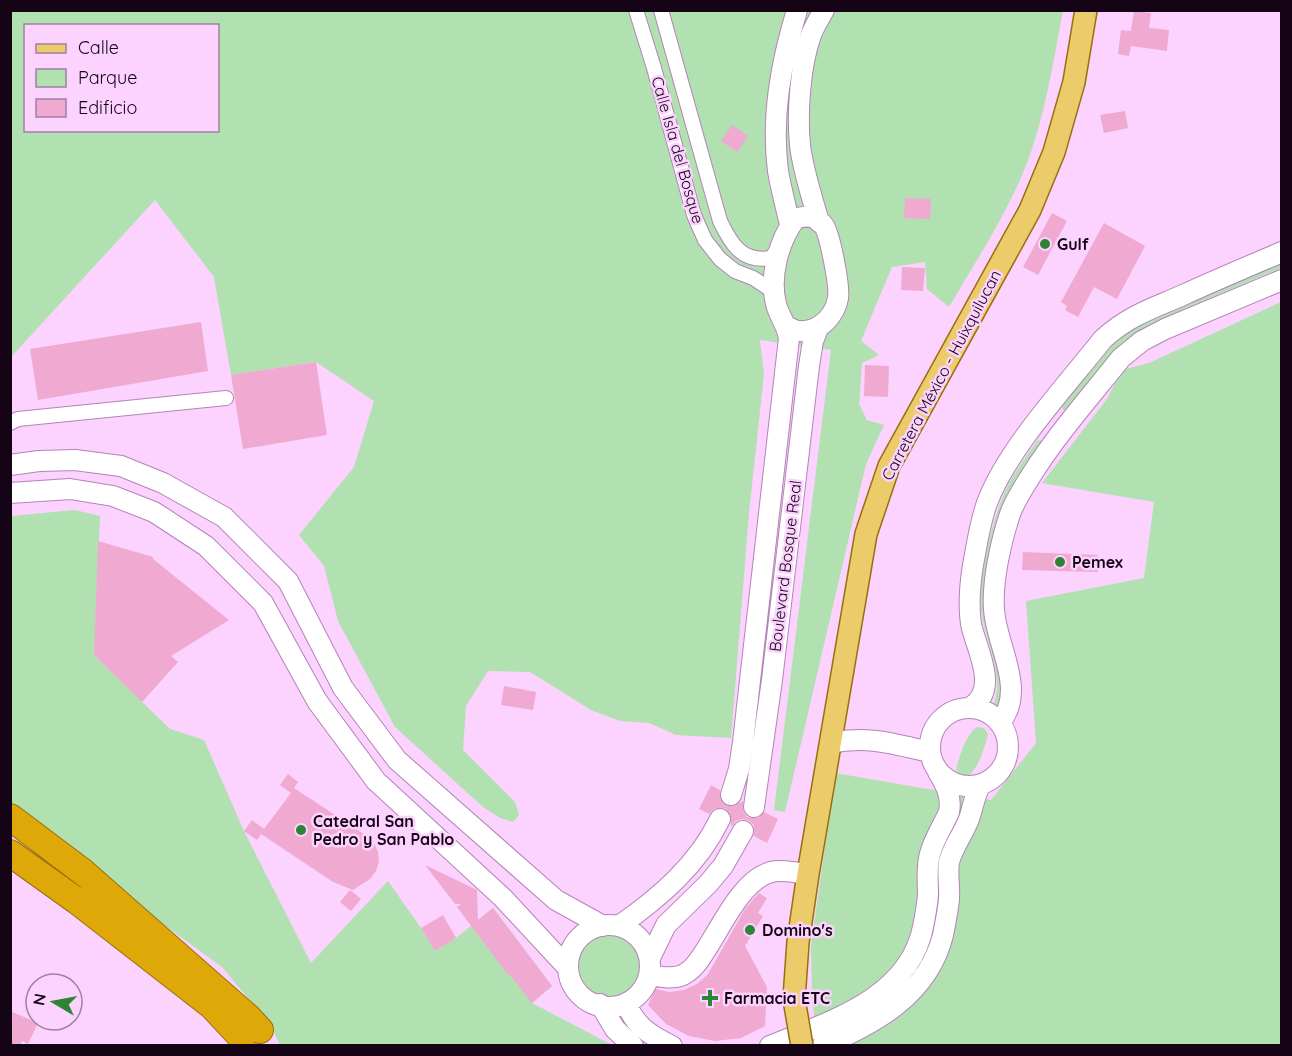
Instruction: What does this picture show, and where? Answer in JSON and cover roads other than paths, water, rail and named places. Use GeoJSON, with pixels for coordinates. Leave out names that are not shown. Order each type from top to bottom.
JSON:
{"type":"FeatureCollection","features":[{"type":"Feature","properties":{"kind":"highway"},"geometry":{"type":"LineString","coordinates":[[14,827],[83,872],[251,1034]]}},
{"type":"Feature","properties":{"kind":"highway"},"geometry":{"type":"LineString","coordinates":[[10,853],[217,999]]}},
{"type":"Feature","properties":{"kind":"main road"},"geometry":{"type":"LineString","coordinates":[[790,225],[778,171],[776,111],[783,61],[797,10]]}},
{"type":"Feature","properties":{"kind":"main road"},"geometry":{"type":"LineString","coordinates":[[819,222],[800,146],[799,112],[801,82],[811,36],[824,10]]}},
{"type":"Feature","properties":{"kind":"main road","name":"Carretera México - Huixquilucan"},"geometry":{"type":"LineString","coordinates":[[802,1046],[794,999],[798,942],[866,534],[889,466],[1030,210],[1054,152],[1074,82],[1086,10]]}},
{"type":"Feature","properties":{"kind":"main road"},"geometry":{"type":"LineString","coordinates":[[819,222],[804,216],[795,219],[790,225],[777,259],[773,291],[780,317],[788,327],[803,332],[819,326]]}},
{"type":"Feature","properties":{"kind":"main road","name":"Boulevard Bosque Real"},"geometry":{"type":"LineString","coordinates":[[754,807],[760,776],[813,341],[819,326],[828,320],[838,297],[837,277],[827,234],[824,225],[819,222]]}},
{"type":"Feature","properties":{"kind":"main road"},"geometry":{"type":"LineString","coordinates":[[770,1046],[871,1000],[898,976],[917,948],[928,897],[929,856],[950,805],[946,784],[933,763],[930,752],[931,739],[935,728],[945,716],[980,702],[984,693],[985,671],[972,625],[969,604],[973,567],[987,503],[995,485],[1027,435],[1103,339],[1115,328],[1155,305],[1281,252]]}},
{"type":"Feature","properties":{"kind":"main road"},"geometry":{"type":"LineString","coordinates":[[1000,723],[1006,715],[1011,699],[1009,670],[995,624],[993,607],[997,574],[1010,514],[1036,468],[1062,432],[1130,349],[1165,329],[1281,280]]}},
{"type":"Feature","properties":{"kind":"main road","name":"Boulevard Bosque Real"},"geometry":{"type":"LineString","coordinates":[[731,795],[739,769],[787,363],[788,327]]}},
{"type":"Feature","properties":{"kind":"main road"},"geometry":{"type":"LineString","coordinates":[[10,465],[75,460],[121,466],[163,483],[224,517],[288,581],[343,688],[397,760],[556,900],[611,926],[633,933],[644,944],[650,966],[664,978],[686,974],[700,958],[746,888],[756,879],[778,871],[808,874]]}},
{"type":"Feature","properties":{"kind":"main road"},"geometry":{"type":"LineString","coordinates":[[10,493],[70,489],[113,496],[154,512],[206,546],[263,603],[317,701],[376,781],[503,898],[567,967]]}},
{"type":"Feature","properties":{"kind":"main road"},"geometry":{"type":"LineString","coordinates":[[938,772],[950,782],[965,787],[980,785],[996,776],[1006,759],[1008,740],[1000,723],[989,714],[971,707]]}},
{"type":"Feature","properties":{"kind":"main road"},"geometry":{"type":"LineString","coordinates":[[830,743],[848,739],[866,739],[930,752]]}},
{"type":"Feature","properties":{"kind":"main road"},"geometry":{"type":"LineString","coordinates":[[822,1046],[883,1016],[900,1003],[926,974],[936,956],[943,934],[949,899],[950,861],[970,816],[974,796],[980,785]]}},
{"type":"Feature","properties":{"kind":"main road"},"geometry":{"type":"LineString","coordinates":[[720,819],[702,849],[674,882],[611,926],[584,933],[571,948],[567,967],[570,980],[578,992],[600,1004],[614,1005],[626,1003],[637,996],[645,986],[659,937],[673,916],[694,899],[723,866],[743,831]]}},
{"type":"Feature","properties":{"kind":"main road"},"geometry":{"type":"LineString","coordinates":[[626,1003],[632,1018],[672,1046]]}},
{"type":"Feature","properties":{"kind":"main road"},"geometry":{"type":"LineString","coordinates":[[600,1004],[615,1029],[633,1046]]}},
{"type":"Feature","properties":{"kind":"street","name":"Calle Isla del Bosque"},"geometry":{"type":"LineString","coordinates":[[636,10],[694,215],[705,240],[720,259],[735,271],[753,278],[773,291]]}},
{"type":"Feature","properties":{"kind":"street","name":"Calle Isla del Bosque"},"geometry":{"type":"LineString","coordinates":[[661,10],[714,201],[730,242],[745,255],[760,260],[771,258],[782,245]]}},
{"type":"Feature","properties":{"kind":"street"},"geometry":{"type":"LineString","coordinates":[[13,419],[226,398]]}},
{"type":"Feature","properties":{"kind":"street"},"geometry":{"type":"LineString","coordinates":[[739,769],[760,776]]}},
{"type":"Feature","properties":{"kind":"street"},"geometry":{"type":"LineString","coordinates":[[702,849],[723,866]]}},
{"type":"Feature","properties":{"kind":"place","name":"Gulf"},"geometry":{"type":"Point","coordinates":[1045,244]}},
{"type":"Feature","properties":{"kind":"place","name":"Pemex"},"geometry":{"type":"Point","coordinates":[1060,562]}},
{"type":"Feature","properties":{"kind":"place","name":"Catedral San Pedro y San Pablo"},"geometry":{"type":"Point","coordinates":[301,830]}},
{"type":"Feature","properties":{"kind":"place","name":"Domino's"},"geometry":{"type":"Point","coordinates":[750,930]}},
{"type":"Feature","properties":{"kind":"place","name":"Farmacia ETC"},"geometry":{"type":"Point","coordinates":[710,998]}}]}
